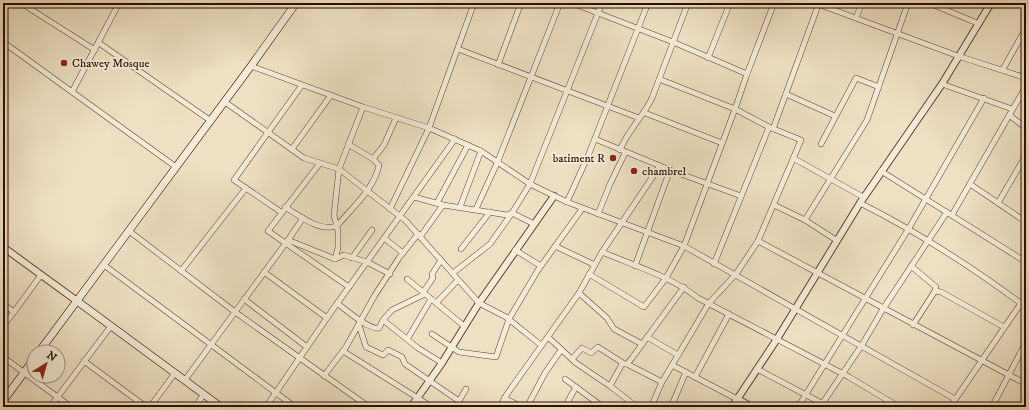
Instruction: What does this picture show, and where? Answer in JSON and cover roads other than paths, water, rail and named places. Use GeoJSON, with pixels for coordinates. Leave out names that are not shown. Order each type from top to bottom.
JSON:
{"type":"FeatureCollection","features":[{"type":"Feature","properties":{"kind":"main road"},"geometry":{"type":"LineString","coordinates":[[45,344],[225,102],[296,3]]}},
{"type":"Feature","properties":{"kind":"main road"},"geometry":{"type":"LineString","coordinates":[[77,301],[222,407]]}},
{"type":"Feature","properties":{"kind":"main road"},"geometry":{"type":"LineString","coordinates":[[3,401],[26,370]]}},
{"type":"Feature","properties":{"kind":"street"},"geometry":{"type":"LineString","coordinates":[[20,3],[95,50]]}},
{"type":"Feature","properties":{"kind":"street"},"geometry":{"type":"LineString","coordinates":[[72,92],[119,3]]}},
{"type":"Feature","properties":{"kind":"street"},"geometry":{"type":"LineString","coordinates":[[498,65],[521,3]]}},
{"type":"Feature","properties":{"kind":"street"},"geometry":{"type":"LineString","coordinates":[[476,209],[498,161],[560,3]]}},
{"type":"Feature","properties":{"kind":"street"},"geometry":{"type":"LineString","coordinates":[[572,3],[673,42],[747,74]]}},
{"type":"Feature","properties":{"kind":"street"},"geometry":{"type":"LineString","coordinates":[[452,273],[490,244],[530,184],[602,3]]}},
{"type":"Feature","properties":{"kind":"street"},"geometry":{"type":"LineString","coordinates":[[567,202],[595,139],[648,3]]}},
{"type":"Feature","properties":{"kind":"street"},"geometry":{"type":"LineString","coordinates":[[620,150],[624,140],[639,118],[645,113],[688,3]]}},
{"type":"Feature","properties":{"kind":"street"},"geometry":{"type":"LineString","coordinates":[[708,58],[730,3]]}},
{"type":"Feature","properties":{"kind":"street"},"geometry":{"type":"LineString","coordinates":[[589,274],[644,307],[666,278],[684,246],[706,183],[774,3]]}},
{"type":"Feature","properties":{"kind":"street"},"geometry":{"type":"LineString","coordinates":[[714,264],[741,196],[786,94],[817,3],[958,56],[1003,69],[1026,78]]}},
{"type":"Feature","properties":{"kind":"street"},"geometry":{"type":"LineString","coordinates":[[856,18],[862,3]]}},
{"type":"Feature","properties":{"kind":"street"},"geometry":{"type":"LineString","coordinates":[[805,220],[867,120],[908,3]]}},
{"type":"Feature","properties":{"kind":"street"},"geometry":{"type":"LineString","coordinates":[[929,3],[977,22]]}},
{"type":"Feature","properties":{"kind":"street"},"geometry":{"type":"LineString","coordinates":[[732,407],[777,339],[836,240],[881,171],[942,84],[977,22],[991,3]]}},
{"type":"Feature","properties":{"kind":"street"},"geometry":{"type":"LineString","coordinates":[[390,209],[429,128],[458,49],[472,4]]}},
{"type":"Feature","properties":{"kind":"street"},"geometry":{"type":"LineString","coordinates":[[1003,69],[1026,28]]}},
{"type":"Feature","properties":{"kind":"street"},"geometry":{"type":"LineString","coordinates":[[3,42],[176,167]]}},
{"type":"Feature","properties":{"kind":"street"},"geometry":{"type":"LineString","coordinates":[[99,43],[211,121]]}},
{"type":"Feature","properties":{"kind":"street"},"geometry":{"type":"LineString","coordinates":[[458,49],[530,78],[639,118]]}},
{"type":"Feature","properties":{"kind":"street"},"geometry":{"type":"LineString","coordinates":[[251,66],[363,107],[429,128],[456,139],[481,151],[498,161],[530,184],[554,196],[582,209],[684,246],[862,345],[955,399]]}},
{"type":"Feature","properties":{"kind":"street"},"geometry":{"type":"LineString","coordinates":[[821,144],[856,78],[879,86]]}},
{"type":"Feature","properties":{"kind":"street"},"geometry":{"type":"LineString","coordinates":[[651,407],[662,382],[709,303],[736,274],[758,241],[801,140],[771,128],[734,109],[659,79]]}},
{"type":"Feature","properties":{"kind":"street"},"geometry":{"type":"LineString","coordinates":[[942,84],[984,98],[1012,110]]}},
{"type":"Feature","properties":{"kind":"street"},"geometry":{"type":"LineString","coordinates":[[282,212],[234,180],[302,85]]}},
{"type":"Feature","properties":{"kind":"street"},"geometry":{"type":"LineString","coordinates":[[952,215],[1026,86]]}},
{"type":"Feature","properties":{"kind":"street"},"geometry":{"type":"LineString","coordinates":[[786,94],[835,116]]}},
{"type":"Feature","properties":{"kind":"street"},"geometry":{"type":"LineString","coordinates":[[292,149],[331,95]]}},
{"type":"Feature","properties":{"kind":"street"},"geometry":{"type":"LineString","coordinates":[[798,407],[909,228],[984,98]]}},
{"type":"Feature","properties":{"kind":"street"},"geometry":{"type":"LineString","coordinates":[[225,102],[304,158],[339,169],[400,216],[479,303],[509,319],[541,345]]}},
{"type":"Feature","properties":{"kind":"street"},"geometry":{"type":"LineString","coordinates":[[335,260],[338,248],[337,226],[334,215],[339,169],[363,107]]}},
{"type":"Feature","properties":{"kind":"street"},"geometry":{"type":"LineString","coordinates":[[645,113],[722,142]]}},
{"type":"Feature","properties":{"kind":"street"},"geometry":{"type":"LineString","coordinates":[[1009,115],[1026,128]]}},
{"type":"Feature","properties":{"kind":"street"},"geometry":{"type":"LineString","coordinates":[[373,159],[384,145],[396,118]]}},
{"type":"Feature","properties":{"kind":"street"},"geometry":{"type":"LineString","coordinates":[[266,407],[337,303],[456,139]]}},
{"type":"Feature","properties":{"kind":"street"},"geometry":{"type":"LineString","coordinates":[[595,139],[625,153],[741,196]]}},
{"type":"Feature","properties":{"kind":"street"},"geometry":{"type":"LineString","coordinates":[[285,208],[322,227],[330,228],[337,226],[366,190],[377,174],[379,165],[373,159],[348,144]]}},
{"type":"Feature","properties":{"kind":"street"},"geometry":{"type":"LineString","coordinates":[[436,203],[468,145]]}},
{"type":"Feature","properties":{"kind":"street"},"geometry":{"type":"LineString","coordinates":[[460,207],[481,151]]}},
{"type":"Feature","properties":{"kind":"street"},"geometry":{"type":"LineString","coordinates":[[598,214],[625,153]]}},
{"type":"Feature","properties":{"kind":"street"},"geometry":{"type":"LineString","coordinates":[[998,203],[1026,155]]}},
{"type":"Feature","properties":{"kind":"street"},"geometry":{"type":"LineString","coordinates":[[793,158],[831,179],[862,200],[970,266],[1026,306]]}},
{"type":"Feature","properties":{"kind":"street"},"geometry":{"type":"LineString","coordinates":[[320,163],[268,231],[349,287]]}},
{"type":"Feature","properties":{"kind":"street"},"geometry":{"type":"LineString","coordinates":[[500,407],[504,398],[579,293],[602,252],[660,166]]}},
{"type":"Feature","properties":{"kind":"street"},"geometry":{"type":"LineString","coordinates":[[635,266],[670,170]]}},
{"type":"Feature","properties":{"kind":"street"},"geometry":{"type":"LineString","coordinates":[[881,171],[1026,262]]}},
{"type":"Feature","properties":{"kind":"street"},"geometry":{"type":"LineString","coordinates":[[970,184],[1026,222]]}},
{"type":"Feature","properties":{"kind":"street"},"geometry":{"type":"LineString","coordinates":[[182,271],[246,188]]}},
{"type":"Feature","properties":{"kind":"street"},"geometry":{"type":"LineString","coordinates":[[411,407],[442,363],[450,347],[479,303],[554,196]]}},
{"type":"Feature","properties":{"kind":"street"},"geometry":{"type":"LineString","coordinates":[[414,198],[443,205],[507,215],[512,213],[534,224]]}},
{"type":"Feature","properties":{"kind":"street"},"geometry":{"type":"LineString","coordinates":[[324,376],[359,325],[403,253],[419,236],[443,205]]}},
{"type":"Feature","properties":{"kind":"street"},"geometry":{"type":"LineString","coordinates":[[774,205],[805,220],[836,240]]}},
{"type":"Feature","properties":{"kind":"street"},"geometry":{"type":"LineString","coordinates":[[432,334],[459,352],[496,357],[509,319],[541,266],[582,209]]}},
{"type":"Feature","properties":{"kind":"street"},"geometry":{"type":"LineString","coordinates":[[461,249],[490,212]]}},
{"type":"Feature","properties":{"kind":"street"},"geometry":{"type":"LineString","coordinates":[[822,405],[862,345],[882,309],[947,212]]}},
{"type":"Feature","properties":{"kind":"street"},"geometry":{"type":"LineString","coordinates":[[185,380],[304,218]]}},
{"type":"Feature","properties":{"kind":"street"},"geometry":{"type":"LineString","coordinates":[[352,258],[372,230]]}},
{"type":"Feature","properties":{"kind":"street"},"geometry":{"type":"LineString","coordinates":[[129,231],[235,312],[368,407]]}},
{"type":"Feature","properties":{"kind":"street"},"geometry":{"type":"LineString","coordinates":[[384,238],[403,253]]}},
{"type":"Feature","properties":{"kind":"street"},"geometry":{"type":"LineString","coordinates":[[758,241],[882,309],[982,359],[1026,384]]}},
{"type":"Feature","properties":{"kind":"street"},"geometry":{"type":"LineString","coordinates":[[287,243],[335,260],[344,255],[367,262],[390,274]]}},
{"type":"Feature","properties":{"kind":"street"},"geometry":{"type":"LineString","coordinates":[[555,246],[594,265]]}},
{"type":"Feature","properties":{"kind":"street"},"geometry":{"type":"LineString","coordinates":[[3,247],[77,301]]}},
{"type":"Feature","properties":{"kind":"street"},"geometry":{"type":"LineString","coordinates":[[515,250],[541,266]]}},
{"type":"Feature","properties":{"kind":"street"},"geometry":{"type":"LineString","coordinates":[[602,252],[666,278],[684,287],[698,298],[825,364],[899,407]]}},
{"type":"Feature","properties":{"kind":"street"},"geometry":{"type":"LineString","coordinates":[[337,303],[365,324],[377,329],[392,310],[424,293],[433,278],[432,274],[441,260]]}},
{"type":"Feature","properties":{"kind":"street"},"geometry":{"type":"LineString","coordinates":[[104,264],[276,394],[296,407]]}},
{"type":"Feature","properties":{"kind":"street"},"geometry":{"type":"LineString","coordinates":[[911,266],[936,287],[935,291],[913,325]]}},
{"type":"Feature","properties":{"kind":"street"},"geometry":{"type":"LineString","coordinates":[[264,272],[327,318]]}},
{"type":"Feature","properties":{"kind":"street"},"geometry":{"type":"LineString","coordinates":[[3,326],[41,275]]}},
{"type":"Feature","properties":{"kind":"street"},"geometry":{"type":"LineString","coordinates":[[407,279],[431,299],[437,302],[464,326]]}},
{"type":"Feature","properties":{"kind":"street"},"geometry":{"type":"LineString","coordinates":[[437,302],[458,280]]}},
{"type":"Feature","properties":{"kind":"street"},"geometry":{"type":"LineString","coordinates":[[610,386],[625,363],[642,344],[684,287]]}},
{"type":"Feature","properties":{"kind":"street"},"geometry":{"type":"LineString","coordinates":[[935,291],[941,292],[1004,327]]}},
{"type":"Feature","properties":{"kind":"street"},"geometry":{"type":"LineString","coordinates":[[579,293],[606,318],[614,329],[642,344]]}},
{"type":"Feature","properties":{"kind":"street"},"geometry":{"type":"LineString","coordinates":[[950,407],[1026,296]]}},
{"type":"Feature","properties":{"kind":"street"},"geometry":{"type":"LineString","coordinates":[[244,299],[307,347]]}},
{"type":"Feature","properties":{"kind":"street"},"geometry":{"type":"LineString","coordinates":[[408,338],[431,299]]}},
{"type":"Feature","properties":{"kind":"street"},"geometry":{"type":"LineString","coordinates":[[3,304],[14,312]]}},
{"type":"Feature","properties":{"kind":"street"},"geometry":{"type":"LineString","coordinates":[[695,377],[730,314]]}},
{"type":"Feature","properties":{"kind":"street"},"geometry":{"type":"LineString","coordinates":[[383,320],[408,338],[418,348],[442,363]]}},
{"type":"Feature","properties":{"kind":"street"},"geometry":{"type":"LineString","coordinates":[[359,325],[366,347],[380,355],[383,355],[388,350],[402,357],[405,364],[459,401]]}},
{"type":"Feature","properties":{"kind":"street"},"geometry":{"type":"LineString","coordinates":[[50,407],[111,326]]}},
{"type":"Feature","properties":{"kind":"street"},"geometry":{"type":"LineString","coordinates":[[548,337],[572,359],[637,407]]}},
{"type":"Feature","properties":{"kind":"street"},"geometry":{"type":"LineString","coordinates":[[647,337],[678,355]]}},
{"type":"Feature","properties":{"kind":"street"},"geometry":{"type":"LineString","coordinates":[[992,407],[1026,342]]}},
{"type":"Feature","properties":{"kind":"street"},"geometry":{"type":"LineString","coordinates":[[572,359],[582,348],[591,353],[598,347],[662,382]]}},
{"type":"Feature","properties":{"kind":"street"},"geometry":{"type":"LineString","coordinates":[[527,407],[545,373],[562,350]]}},
{"type":"Feature","properties":{"kind":"street"},"geometry":{"type":"LineString","coordinates":[[342,351],[432,407]]}},
{"type":"Feature","properties":{"kind":"street"},"geometry":{"type":"LineString","coordinates":[[3,357],[71,407]]}},
{"type":"Feature","properties":{"kind":"street"},"geometry":{"type":"LineString","coordinates":[[84,361],[146,407]]}},
{"type":"Feature","properties":{"kind":"street"},"geometry":{"type":"LineString","coordinates":[[672,365],[752,407]]}},
{"type":"Feature","properties":{"kind":"street"},"geometry":{"type":"LineString","coordinates":[[757,369],[822,405],[829,407]]}},
{"type":"Feature","properties":{"kind":"street"},"geometry":{"type":"LineString","coordinates":[[671,407],[686,372]]}},
{"type":"Feature","properties":{"kind":"street"},"geometry":{"type":"LineString","coordinates":[[150,407],[175,373]]}},
{"type":"Feature","properties":{"kind":"street"},"geometry":{"type":"LineString","coordinates":[[565,379],[603,407]]}},
{"type":"Feature","properties":{"kind":"street"},"geometry":{"type":"LineString","coordinates":[[568,407],[568,401],[576,387]]}},
{"type":"Feature","properties":{"kind":"street"},"geometry":{"type":"LineString","coordinates":[[457,407],[466,389]]}},
{"type":"Feature","properties":{"kind":"street"},"geometry":{"type":"LineString","coordinates":[[195,407],[204,394]]}},
{"type":"Feature","properties":{"kind":"street"},"geometry":{"type":"LineString","coordinates":[[504,398],[522,407]]}},
{"type":"Feature","properties":{"kind":"place","name":"Chawey Mosque"},"geometry":{"type":"Point","coordinates":[64,63]}},
{"type":"Feature","properties":{"kind":"place","name":"batiment R"},"geometry":{"type":"Point","coordinates":[613,158]}},
{"type":"Feature","properties":{"kind":"place","name":"chambrel"},"geometry":{"type":"Point","coordinates":[634,171]}}]}
